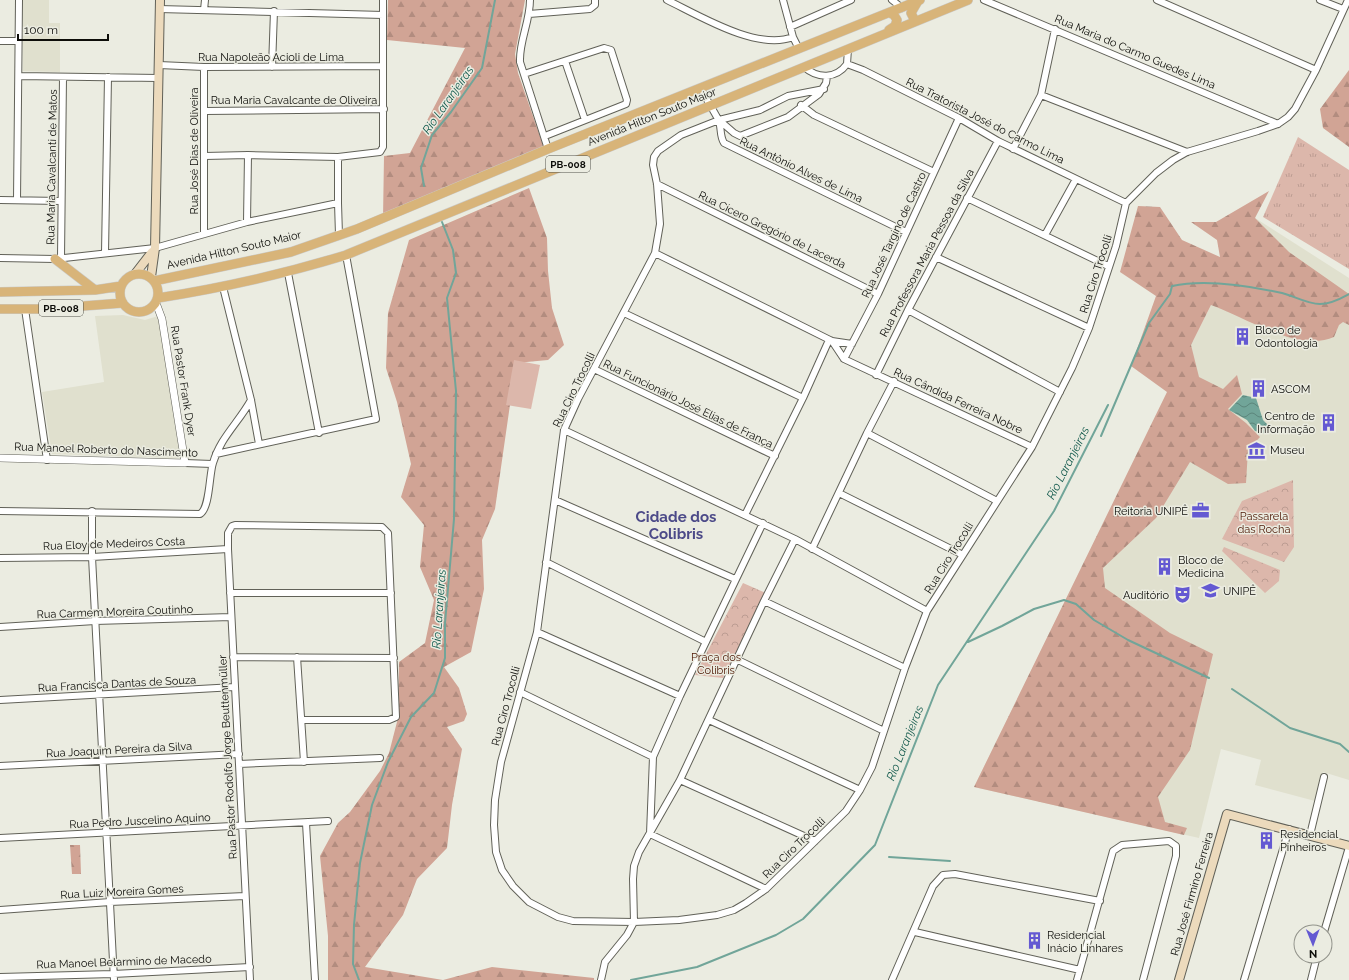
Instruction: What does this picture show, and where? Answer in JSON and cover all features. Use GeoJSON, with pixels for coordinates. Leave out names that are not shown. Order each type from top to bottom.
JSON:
{"type":"FeatureCollection","features":[{"type":"Feature","properties":{"kind":"main road"},"geometry":{"type":"LineString","coordinates":[[154,248],[150,257],[135,274],[126,278],[121,286],[120,295],[123,303],[131,311],[142,312],[152,308],[157,301],[158,289],[153,279],[154,248],[159,78],[160,0]]}},
{"type":"Feature","properties":{"kind":"main road","name":"Avenida Hilton Souto Maior"},"geometry":{"type":"LineString","coordinates":[[157,301],[223,288],[288,272],[346,255],[968,0]]}},
{"type":"Feature","properties":{"kind":"main road"},"geometry":{"type":"LineString","coordinates":[[915,22],[911,13],[919,1]]}},
{"type":"Feature","properties":{"kind":"main road","name":"Avenida Hilton Souto Maior"},"geometry":{"type":"LineString","coordinates":[[153,279],[290,252],[340,235],[919,1]]}},
{"type":"Feature","properties":{"kind":"main road"},"geometry":{"type":"LineString","coordinates":[[884,34],[896,23],[896,17],[890,13]]}},
{"type":"Feature","properties":{"kind":"main road"},"geometry":{"type":"LineString","coordinates":[[58,258],[95,290]]}},
{"type":"Feature","properties":{"kind":"main road"},"geometry":{"type":"LineString","coordinates":[[135,274],[146,275],[153,279]]}},
{"type":"Feature","properties":{"kind":"main road","name":"PB-008"},"geometry":{"type":"LineString","coordinates":[[0,292],[95,290],[121,286]]}},
{"type":"Feature","properties":{"kind":"main road","name":"PB-008"},"geometry":{"type":"LineString","coordinates":[[0,309],[25,309],[123,303]]}},
{"type":"Feature","properties":{"kind":"main road","name":"Rua José Firmino Ferreira"},"geometry":{"type":"LineString","coordinates":[[1178,980],[1227,814],[1289,829]]}},
{"type":"Feature","properties":{"kind":"main road"},"geometry":{"type":"LineString","coordinates":[[1289,829],[1349,846]]}},
{"type":"Feature","properties":{"kind":"street"},"geometry":{"type":"LineString","coordinates":[[17,200],[19,0]]}},
{"type":"Feature","properties":{"kind":"street"},"geometry":{"type":"LineString","coordinates":[[204,10],[205,0]]}},
{"type":"Feature","properties":{"kind":"street"},"geometry":{"type":"LineString","coordinates":[[205,156],[248,154],[338,157],[378,154],[382,151],[384,109],[383,0]]}},
{"type":"Feature","properties":{"kind":"street"},"geometry":{"type":"LineString","coordinates":[[530,0],[529,14],[519,49],[520,62],[548,150]]}},
{"type":"Feature","properties":{"kind":"street"},"geometry":{"type":"LineString","coordinates":[[529,14],[590,9],[594,5],[595,0]]}},
{"type":"Feature","properties":{"kind":"street"},"geometry":{"type":"LineString","coordinates":[[667,0],[718,24],[750,36],[780,41],[794,37]]}},
{"type":"Feature","properties":{"kind":"street"},"geometry":{"type":"LineString","coordinates":[[783,0],[790,27],[799,49]]}},
{"type":"Feature","properties":{"kind":"street"},"geometry":{"type":"LineString","coordinates":[[790,27],[851,0]]}},
{"type":"Feature","properties":{"kind":"street"},"geometry":{"type":"LineString","coordinates":[[892,0],[902,8]]}},
{"type":"Feature","properties":{"kind":"street","name":"Rua Maria do Carmo Guedes Lima"},"geometry":{"type":"LineString","coordinates":[[984,0],[994,1],[1055,29],[1278,124]]}},
{"type":"Feature","properties":{"kind":"street"},"geometry":{"type":"LineString","coordinates":[[1157,0],[1316,70]]}},
{"type":"Feature","properties":{"kind":"street"},"geometry":{"type":"LineString","coordinates":[[1320,0],[1343,9]]}},
{"type":"Feature","properties":{"kind":"street"},"geometry":{"type":"LineString","coordinates":[[1126,203],[1162,169],[1173,160],[1187,152],[1278,124],[1288,117],[1295,109],[1316,70],[1348,0]]}},
{"type":"Feature","properties":{"kind":"street"},"geometry":{"type":"LineString","coordinates":[[159,9],[383,15]]}},
{"type":"Feature","properties":{"kind":"street"},"geometry":{"type":"LineString","coordinates":[[272,67],[274,11]]}},
{"type":"Feature","properties":{"kind":"street"},"geometry":{"type":"LineString","coordinates":[[1013,149],[1041,95],[1055,29]]}},
{"type":"Feature","properties":{"kind":"street"},"geometry":{"type":"LineString","coordinates":[[0,41],[18,41]]}},
{"type":"Feature","properties":{"kind":"street","name":"Avenida Hilton Souto Maior"},"geometry":{"type":"LineString","coordinates":[[524,74],[604,48],[611,50],[627,102],[626,104],[544,136]]}},
{"type":"Feature","properties":{"kind":"street"},"geometry":{"type":"LineString","coordinates":[[804,67],[817,75],[826,76],[842,70],[847,64],[848,49]]}},
{"type":"Feature","properties":{"kind":"street"},"geometry":{"type":"LineString","coordinates":[[565,61],[585,120]]}},
{"type":"Feature","properties":{"kind":"street","name":"Rua Tratorista José do Carmo Lima"},"geometry":{"type":"LineString","coordinates":[[847,64],[863,70],[959,118],[1013,149],[1126,203]]}},
{"type":"Feature","properties":{"kind":"street","name":"Rua Napoleão Acioli de Lima"},"geometry":{"type":"LineString","coordinates":[[159,65],[204,67],[383,66]]}},
{"type":"Feature","properties":{"kind":"street","name":"Rua José Dias de Oliveira"},"geometry":{"type":"LineString","coordinates":[[204,67],[204,234]]}},
{"type":"Feature","properties":{"kind":"street"},"geometry":{"type":"LineString","coordinates":[[19,76],[159,78]]}},
{"type":"Feature","properties":{"kind":"street"},"geometry":{"type":"LineString","coordinates":[[719,120],[736,135],[743,135],[783,120],[824,89],[826,76]]}},
{"type":"Feature","properties":{"kind":"street","name":"Rua Maria Cavalcanti de Matos"},"geometry":{"type":"LineString","coordinates":[[58,258],[61,201],[63,77]]}},
{"type":"Feature","properties":{"kind":"street"},"geometry":{"type":"LineString","coordinates":[[105,253],[108,77]]}},
{"type":"Feature","properties":{"kind":"street","name":"Rua Antônio Alves de Lima"},"geometry":{"type":"LineString","coordinates":[[701,88],[710,107],[719,120],[720,136],[727,145],[906,232]]}},
{"type":"Feature","properties":{"kind":"street","name":"Rua Ciro Trocolli"},"geometry":{"type":"LineString","coordinates":[[824,89],[788,96],[760,110],[719,120],[681,135],[658,151],[653,165],[657,184],[660,224],[655,253],[594,369],[564,430],[537,632],[501,762],[495,800],[494,825],[496,852],[502,870],[513,886],[529,902],[558,917],[573,921],[634,922],[679,920],[717,915],[746,903],[766,889],[846,811],[860,790],[872,767],[904,668],[927,611],[1032,447],[1060,392],[1089,328],[1108,266],[1116,246],[1126,203]]}},
{"type":"Feature","properties":{"kind":"street"},"geometry":{"type":"LineString","coordinates":[[1041,95],[1187,152]]}},
{"type":"Feature","properties":{"kind":"street"},"geometry":{"type":"LineString","coordinates":[[801,106],[814,115],[934,172]]}},
{"type":"Feature","properties":{"kind":"street","name":"Rua Maria Cavalcante de Oliveira"},"geometry":{"type":"LineString","coordinates":[[205,111],[384,109]]}},
{"type":"Feature","properties":{"kind":"street","name":"Rua José Targino de Castro"},"geometry":{"type":"LineString","coordinates":[[844,359],[878,294],[959,118]]}},
{"type":"Feature","properties":{"kind":"street","name":"Rua Professora Maria Pessoa da Silva"},"geometry":{"type":"LineString","coordinates":[[876,375],[908,310],[998,141]]}},
{"type":"Feature","properties":{"kind":"street"},"geometry":{"type":"LineString","coordinates":[[247,222],[248,154]]}},
{"type":"Feature","properties":{"kind":"street"},"geometry":{"type":"LineString","coordinates":[[338,157],[340,235]]}},
{"type":"Feature","properties":{"kind":"street"},"geometry":{"type":"LineString","coordinates":[[1046,235],[1076,179]]}},
{"type":"Feature","properties":{"kind":"street","name":"Rua Cícero Gregório de Lacerda"},"geometry":{"type":"LineString","coordinates":[[657,184],[878,294]]}},
{"type":"Feature","properties":{"kind":"street"},"geometry":{"type":"LineString","coordinates":[[967,198],[1108,266]]}},
{"type":"Feature","properties":{"kind":"street"},"geometry":{"type":"LineString","coordinates":[[0,200],[61,201]]}},
{"type":"Feature","properties":{"kind":"street"},"geometry":{"type":"LineString","coordinates":[[0,258],[58,258],[154,248],[247,222],[338,203]]}},
{"type":"Feature","properties":{"kind":"street"},"geometry":{"type":"LineString","coordinates":[[655,253],[831,341],[852,344]]}},
{"type":"Feature","properties":{"kind":"street"},"geometry":{"type":"LineString","coordinates":[[216,454],[259,444],[319,433],[376,419],[346,255]]}},
{"type":"Feature","properties":{"kind":"street"},"geometry":{"type":"LineString","coordinates":[[936,257],[1089,328]]}},
{"type":"Feature","properties":{"kind":"street"},"geometry":{"type":"LineString","coordinates":[[288,272],[319,433]]}},
{"type":"Feature","properties":{"kind":"street"},"geometry":{"type":"LineString","coordinates":[[223,288],[251,400],[259,444]]}},
{"type":"Feature","properties":{"kind":"street","name":"Rua Pastor Frank Dyer"},"geometry":{"type":"LineString","coordinates":[[157,301],[162,319],[185,463]]}},
{"type":"Feature","properties":{"kind":"street"},"geometry":{"type":"LineString","coordinates":[[25,309],[47,460]]}},
{"type":"Feature","properties":{"kind":"street"},"geometry":{"type":"LineString","coordinates":[[908,310],[1060,392]]}},
{"type":"Feature","properties":{"kind":"street"},"geometry":{"type":"LineString","coordinates":[[624,313],[803,398]]}},
{"type":"Feature","properties":{"kind":"street"},"geometry":{"type":"LineString","coordinates":[[831,341],[844,359]]}},
{"type":"Feature","properties":{"kind":"street"},"geometry":{"type":"LineString","coordinates":[[745,515],[831,341]]}},
{"type":"Feature","properties":{"kind":"street","name":"Rua Cândida Ferreira Nobre"},"geometry":{"type":"LineString","coordinates":[[844,359],[876,375],[894,381],[1032,447]]}},
{"type":"Feature","properties":{"kind":"street","name":"Rua Funcionário José Elias de França"},"geometry":{"type":"LineString","coordinates":[[594,369],[774,456]]}},
{"type":"Feature","properties":{"kind":"street"},"geometry":{"type":"LineString","coordinates":[[812,550],[867,433],[894,381]]}},
{"type":"Feature","properties":{"kind":"street"},"geometry":{"type":"LineString","coordinates":[[0,511],[92,511],[200,514],[205,508],[212,464],[216,454],[222,442],[243,415],[251,400]]}},
{"type":"Feature","properties":{"kind":"street"},"geometry":{"type":"LineString","coordinates":[[564,430],[763,523],[927,611]]}},
{"type":"Feature","properties":{"kind":"street"},"geometry":{"type":"LineString","coordinates":[[867,433],[997,501]]}},
{"type":"Feature","properties":{"kind":"street","name":"Rua Manoel Roberto do Nascimento"},"geometry":{"type":"LineString","coordinates":[[0,458],[212,464]]}},
{"type":"Feature","properties":{"kind":"street"},"geometry":{"type":"LineString","coordinates":[[840,493],[963,556]]}},
{"type":"Feature","properties":{"kind":"street"},"geometry":{"type":"LineString","coordinates":[[555,500],[735,579]]}},
{"type":"Feature","properties":{"kind":"street"},"geometry":{"type":"LineString","coordinates":[[92,511],[92,557],[109,872],[113,977]]}},
{"type":"Feature","properties":{"kind":"street"},"geometry":{"type":"LineString","coordinates":[[650,834],[652,757],[735,579],[763,523]]}},
{"type":"Feature","properties":{"kind":"street","name":"Rua Pastor Rodolfo Jorge Beuttenmüller"},"geometry":{"type":"LineString","coordinates":[[250,980],[228,533],[232,526],[235,525],[382,526],[388,533],[391,593]]}},
{"type":"Feature","properties":{"kind":"street"},"geometry":{"type":"LineString","coordinates":[[601,980],[605,962],[631,930],[634,922],[634,866],[639,852],[680,780],[736,659],[795,539]]}},
{"type":"Feature","properties":{"kind":"street","name":"Rua Eloy de Medeiros Costa"},"geometry":{"type":"LineString","coordinates":[[0,558],[92,557],[228,550]]}},
{"type":"Feature","properties":{"kind":"street"},"geometry":{"type":"LineString","coordinates":[[546,562],[706,642]]}},
{"type":"Feature","properties":{"kind":"street"},"geometry":{"type":"LineString","coordinates":[[230,593],[391,593],[397,714],[394,719],[302,720]]}},
{"type":"Feature","properties":{"kind":"street"},"geometry":{"type":"LineString","coordinates":[[764,601],[904,668]]}},
{"type":"Feature","properties":{"kind":"street","name":"Rua Carmem Moreira Coutinho"},"geometry":{"type":"LineString","coordinates":[[0,627],[95,621],[231,617]]}},
{"type":"Feature","properties":{"kind":"street"},"geometry":{"type":"LineString","coordinates":[[537,632],[680,696]]}},
{"type":"Feature","properties":{"kind":"street"},"geometry":{"type":"LineString","coordinates":[[234,657],[394,658]]}},
{"type":"Feature","properties":{"kind":"street"},"geometry":{"type":"LineString","coordinates":[[297,657],[304,762]]}},
{"type":"Feature","properties":{"kind":"street"},"geometry":{"type":"LineString","coordinates":[[736,659],[884,731]]}},
{"type":"Feature","properties":{"kind":"street","name":"Rua Francisca Dantas de Souza"},"geometry":{"type":"LineString","coordinates":[[0,700],[235,687]]}},
{"type":"Feature","properties":{"kind":"street"},"geometry":{"type":"LineString","coordinates":[[520,692],[652,757]]}},
{"type":"Feature","properties":{"kind":"street"},"geometry":{"type":"LineString","coordinates":[[709,720],[860,790]]}},
{"type":"Feature","properties":{"kind":"street","name":"Rua Joaquim Pereira da Silva"},"geometry":{"type":"LineString","coordinates":[[0,766],[239,754]]}},
{"type":"Feature","properties":{"kind":"street"},"geometry":{"type":"LineString","coordinates":[[239,764],[380,758]]}},
{"type":"Feature","properties":{"kind":"street"},"geometry":{"type":"LineString","coordinates":[[1310,835],[1324,777]]}},
{"type":"Feature","properties":{"kind":"street"},"geometry":{"type":"LineString","coordinates":[[680,780],[815,841]]}},
{"type":"Feature","properties":{"kind":"street","name":"Rua Pedro Juscelino Aquino"},"geometry":{"type":"LineString","coordinates":[[0,838],[328,821]]}},
{"type":"Feature","properties":{"kind":"street"},"geometry":{"type":"LineString","coordinates":[[306,823],[315,980]]}},
{"type":"Feature","properties":{"kind":"street"},"geometry":{"type":"LineString","coordinates":[[1244,980],[1289,829]]}},
{"type":"Feature","properties":{"kind":"street"},"geometry":{"type":"LineString","coordinates":[[650,834],[766,889]]}},
{"type":"Feature","properties":{"kind":"street"},"geometry":{"type":"LineString","coordinates":[[1077,980],[1100,901],[1111,854],[1122,845],[1169,841],[1176,846],[1176,856],[1143,980]]}},
{"type":"Feature","properties":{"kind":"street"},"geometry":{"type":"LineString","coordinates":[[1326,924],[1349,846]]}},
{"type":"Feature","properties":{"kind":"street"},"geometry":{"type":"LineString","coordinates":[[109,872],[117,872]]}},
{"type":"Feature","properties":{"kind":"street"},"geometry":{"type":"LineString","coordinates":[[892,980],[915,932],[934,886],[938,879],[943,875],[955,874],[1100,901]]}},
{"type":"Feature","properties":{"kind":"street","name":"Rua Luiz Moreira Gomes"},"geometry":{"type":"LineString","coordinates":[[0,910],[110,902],[245,896]]}},
{"type":"Feature","properties":{"kind":"street"},"geometry":{"type":"LineString","coordinates":[[915,932],[1080,970]]}},
{"type":"Feature","properties":{"kind":"street"},"geometry":{"type":"LineString","coordinates":[[1310,980],[1315,964]]}},
{"type":"Feature","properties":{"kind":"street","name":"Rua Manoel Belarmino de Macedo"},"geometry":{"type":"LineString","coordinates":[[0,977],[113,977],[250,967]]}},
{"type":"Feature","properties":{"kind":"shaded area"},"geometry":{"type":"Polygon","coordinates":[[[23,0],[49,0],[49,23],[60,23],[60,72],[23,71],[23,0]]]}},
{"type":"Feature","properties":{"kind":"shaded area","name":"UNIPÊ"},"geometry":{"type":"Polygon","coordinates":[[[1255,218],[1349,278],[1349,780],[1323,772],[1315,801],[1255,785],[1261,760],[1221,749],[1199,838],[974,787],[1191,345],[1255,218]]]}},
{"type":"Feature","properties":{"kind":"shaded area"},"geometry":{"type":"Polygon","coordinates":[[[123,315],[145,320],[158,316],[180,458],[52,454],[42,392],[104,382],[95,316],[123,315]]]}},
{"type":"Feature","properties":{"kind":"green space"},"geometry":{"type":"Polygon","coordinates":[[[388,0],[525,0],[515,54],[518,73],[544,148],[383,218],[384,156],[410,153],[465,48],[387,40],[388,0]]]}},
{"type":"Feature","properties":{"kind":"green space"},"geometry":{"type":"Polygon","coordinates":[[[1349,70],[1349,147],[1323,128],[1320,109],[1349,70]]]}},
{"type":"Feature","properties":{"kind":"green space"},"geometry":{"type":"Polygon","coordinates":[[[1298,137],[1349,170],[1349,269],[1263,217],[1298,137]]]}},
{"type":"Feature","properties":{"kind":"green space"},"geometry":{"type":"Polygon","coordinates":[[[529,188],[547,238],[548,271],[552,308],[564,345],[548,360],[516,363],[495,509],[482,540],[484,589],[471,652],[444,667],[459,688],[467,714],[464,721],[447,727],[462,749],[452,805],[447,848],[417,879],[403,915],[365,967],[443,980],[328,980],[328,936],[320,856],[338,823],[350,812],[380,771],[389,753],[398,718],[399,662],[425,643],[434,600],[420,567],[424,525],[401,497],[411,464],[397,402],[386,368],[388,313],[409,240],[529,188]]]}},
{"type":"Feature","properties":{"kind":"green space"},"geometry":{"type":"Polygon","coordinates":[[[1269,191],[1255,218],[1289,252],[1349,294],[1349,325],[1343,322],[1339,325],[1334,337],[1320,341],[1305,340],[1272,332],[1211,305],[1191,345],[1199,377],[1223,389],[1237,375],[1242,394],[1228,409],[1246,423],[1260,437],[1248,450],[1246,483],[1228,484],[1190,462],[1156,518],[1103,568],[1105,588],[1170,633],[1213,654],[1190,750],[1158,797],[1165,822],[1187,828],[1184,835],[974,787],[1167,392],[1131,366],[1156,296],[1120,272],[1138,206],[1160,207],[1182,240],[1220,257],[1217,240],[1191,222],[1216,222],[1269,191]]]}},
{"type":"Feature","properties":{"kind":"green space"},"geometry":{"type":"Polygon","coordinates":[[[514,360],[540,365],[531,409],[506,405],[514,360]]]}},
{"type":"Feature","properties":{"kind":"green space","name":"Passarela das Rocha"},"geometry":{"type":"Polygon","coordinates":[[[1293,480],[1294,547],[1284,562],[1222,539],[1242,501],[1293,480]]]}},
{"type":"Feature","properties":{"kind":"green space"},"geometry":{"type":"Polygon","coordinates":[[[1224,547],[1280,570],[1279,581],[1265,593],[1222,551],[1224,547]]]}},
{"type":"Feature","properties":{"kind":"green space","name":"Praça dos Colibris"},"geometry":{"type":"Polygon","coordinates":[[[743,583],[766,593],[723,678],[695,675],[743,583]]]}},
{"type":"Feature","properties":{"kind":"green space"},"geometry":{"type":"Polygon","coordinates":[[[70,845],[80,845],[81,874],[72,874],[70,845]]]}},
{"type":"Feature","properties":{"kind":"green space"},"geometry":{"type":"Polygon","coordinates":[[[492,967],[594,978],[594,980],[443,980],[492,967]]]}},
{"type":"Feature","properties":{"kind":"water"},"geometry":{"type":"Polygon","coordinates":[[[1243,395],[1256,398],[1263,420],[1268,425],[1267,434],[1255,431],[1247,420],[1229,410],[1243,395]]]}},
{"type":"Feature","properties":{"kind":"waterway","name":"Rio Laranjeiras"},"geometry":{"type":"LineString","coordinates":[[424,186],[421,168],[432,135],[451,112],[482,68],[495,0]]}},
{"type":"Feature","properties":{"kind":"waterway","name":"Rio Laranjeiras"},"geometry":{"type":"LineString","coordinates":[[359,980],[353,964],[354,925],[360,863],[372,805],[388,762],[411,717],[434,693],[445,658],[445,623],[454,519],[456,391],[447,298],[456,273],[453,250],[442,222]]}},
{"type":"Feature","properties":{"kind":"waterway"},"geometry":{"type":"LineString","coordinates":[[1101,436],[1149,323],[1170,294],[1172,286],[1198,283],[1227,284],[1282,293],[1315,304],[1331,302],[1349,294]]}},
{"type":"Feature","properties":{"kind":"waterway","name":"Rio Laranjeiras"},"geometry":{"type":"LineString","coordinates":[[631,980],[697,967],[776,935],[803,919],[875,845],[938,685],[1054,511],[1108,405]]}},
{"type":"Feature","properties":{"kind":"waterway"},"geometry":{"type":"LineString","coordinates":[[968,642],[1034,609],[1064,600],[1076,604],[1094,620],[1128,640],[1209,678]]}},
{"type":"Feature","properties":{"kind":"waterway"},"geometry":{"type":"LineString","coordinates":[[1232,689],[1290,728],[1340,744],[1349,752]]}},
{"type":"Feature","properties":{"kind":"waterway"},"geometry":{"type":"LineString","coordinates":[[889,857],[950,861]]}},
{"type":"Feature","properties":{"kind":"place","name":"Bloco de Odontologia"},"geometry":{"type":"Point","coordinates":[1242,336]}},
{"type":"Feature","properties":{"kind":"place","name":"ASCOM"},"geometry":{"type":"Point","coordinates":[1258,389]}},
{"type":"Feature","properties":{"kind":"place","name":"Centro de Informação"},"geometry":{"type":"Point","coordinates":[1328,422]}},
{"type":"Feature","properties":{"kind":"place","name":"Museu"},"geometry":{"type":"Point","coordinates":[1257,450]}},
{"type":"Feature","properties":{"kind":"place","name":"Reitoria UNIPÊ"},"geometry":{"type":"Point","coordinates":[1201,511]}},
{"type":"Feature","properties":{"kind":"place","name":"Bloco de Medicina"},"geometry":{"type":"Point","coordinates":[1165,566]}},
{"type":"Feature","properties":{"kind":"place","name":"UNIPÊ"},"geometry":{"type":"Point","coordinates":[1210,591]}},
{"type":"Feature","properties":{"kind":"place","name":"Auditório"},"geometry":{"type":"Point","coordinates":[1182,595]}},
{"type":"Feature","properties":{"kind":"place","name":"Residencial Pinheiros"},"geometry":{"type":"Point","coordinates":[1267,840]}},
{"type":"Feature","properties":{"kind":"place","name":"Residencial Inácio Linhares"},"geometry":{"type":"Point","coordinates":[1034,941]}},
{"type":"Feature","properties":{"kind":"district","name":"Cidade dos Colibris"},"geometry":{"type":"Point","coordinates":[676,526]}}]}
